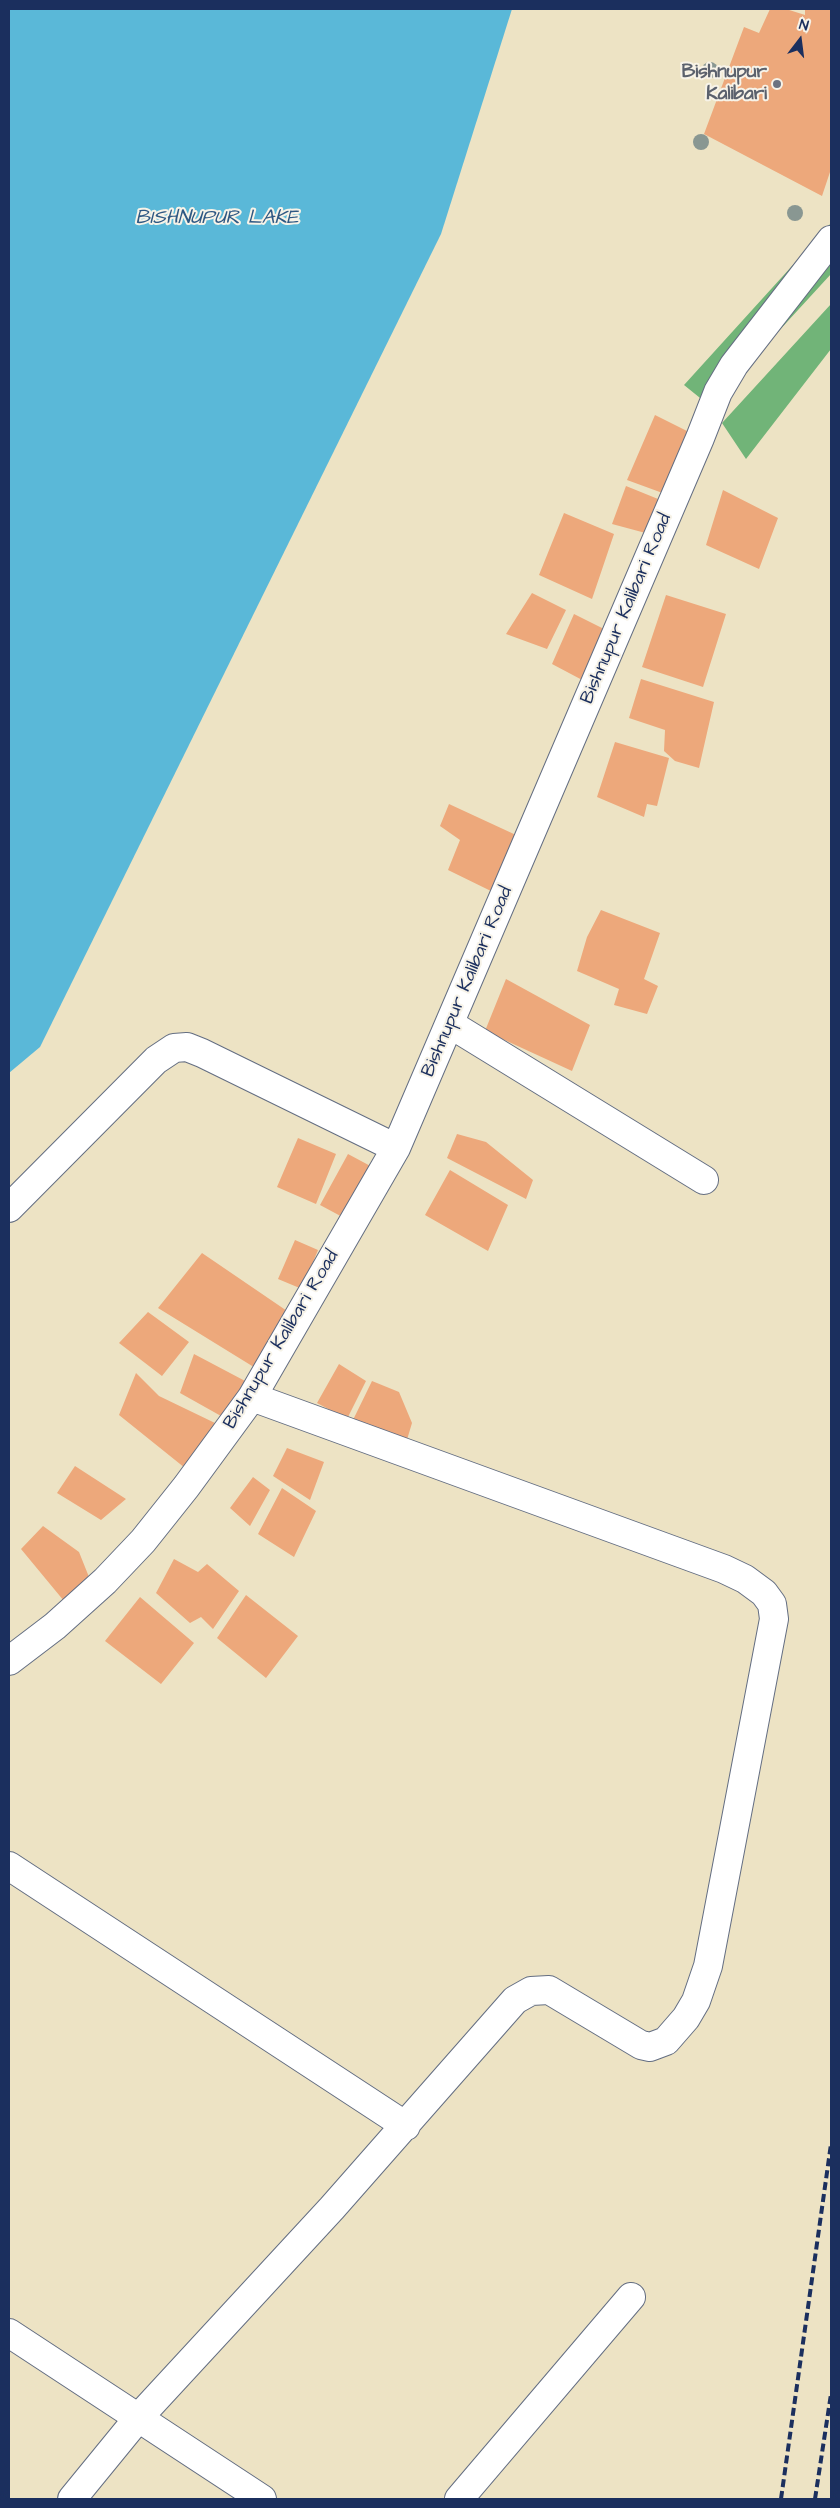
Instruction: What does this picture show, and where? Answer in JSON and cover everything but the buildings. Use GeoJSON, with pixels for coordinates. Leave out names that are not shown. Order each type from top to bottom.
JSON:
{"type":"FeatureCollection","features":[{"type":"Feature","properties":{"kind":"street","name":"Bishnupur Kalibari Road"},"geometry":{"type":"LineString","coordinates":[[9,1662],[56,1626],[105,1581],[143,1541],[252,1397],[396,1148],[718,392],[734,365],[831,240]]}},
{"type":"Feature","properties":{"kind":"street"},"geometry":{"type":"LineString","coordinates":[[450,1024],[704,1180]]}},
{"type":"Feature","properties":{"kind":"street"},"geometry":{"type":"LineString","coordinates":[[9,1208],[156,1060],[174,1048],[187,1048],[202,1053],[396,1148]]}},
{"type":"Feature","properties":{"kind":"street"},"geometry":{"type":"LineString","coordinates":[[72,2499],[139,2417],[406,2126],[516,2000],[531,1991],[549,1990],[641,2045],[650,2047],[666,2041],[686,2018],[696,2001],[708,1966],[774,1619],[772,1604],[758,1589],[724,1570],[252,1397]]}},
{"type":"Feature","properties":{"kind":"street"},"geometry":{"type":"LineString","coordinates":[[9,1866],[406,2126]]}},
{"type":"Feature","properties":{"kind":"street"},"geometry":{"type":"LineString","coordinates":[[459,2499],[631,2297]]}},
{"type":"Feature","properties":{"kind":"street"},"geometry":{"type":"LineString","coordinates":[[9,2333],[262,2499]]}},
{"type":"Feature","properties":{"kind":"green space"},"geometry":{"type":"Polygon","coordinates":[[[831,223],[831,274],[710,406],[684,385],[831,223]]]}},
{"type":"Feature","properties":{"kind":"green space"},"geometry":{"type":"Polygon","coordinates":[[[831,304],[831,349],[746,459],[722,423],[831,304]]]}},
{"type":"Feature","properties":{"kind":"water","name":"BISHNUPUR LAKE"},"geometry":{"type":"Polygon","coordinates":[[[9,9],[512,9],[441,234],[40,1047],[9,1073],[9,9]]]}},
{"type":"Feature","properties":{"kind":"railway"},"geometry":{"type":"LineString","coordinates":[[781,2499],[831,2144]]}},
{"type":"Feature","properties":{"kind":"railway"},"geometry":{"type":"LineString","coordinates":[[815,2499],[831,2394]]}},
{"type":"Feature","properties":{"kind":"place","name":"Bishnupur Kalibari"},"geometry":{"type":"Point","coordinates":[777,84]}}]}
